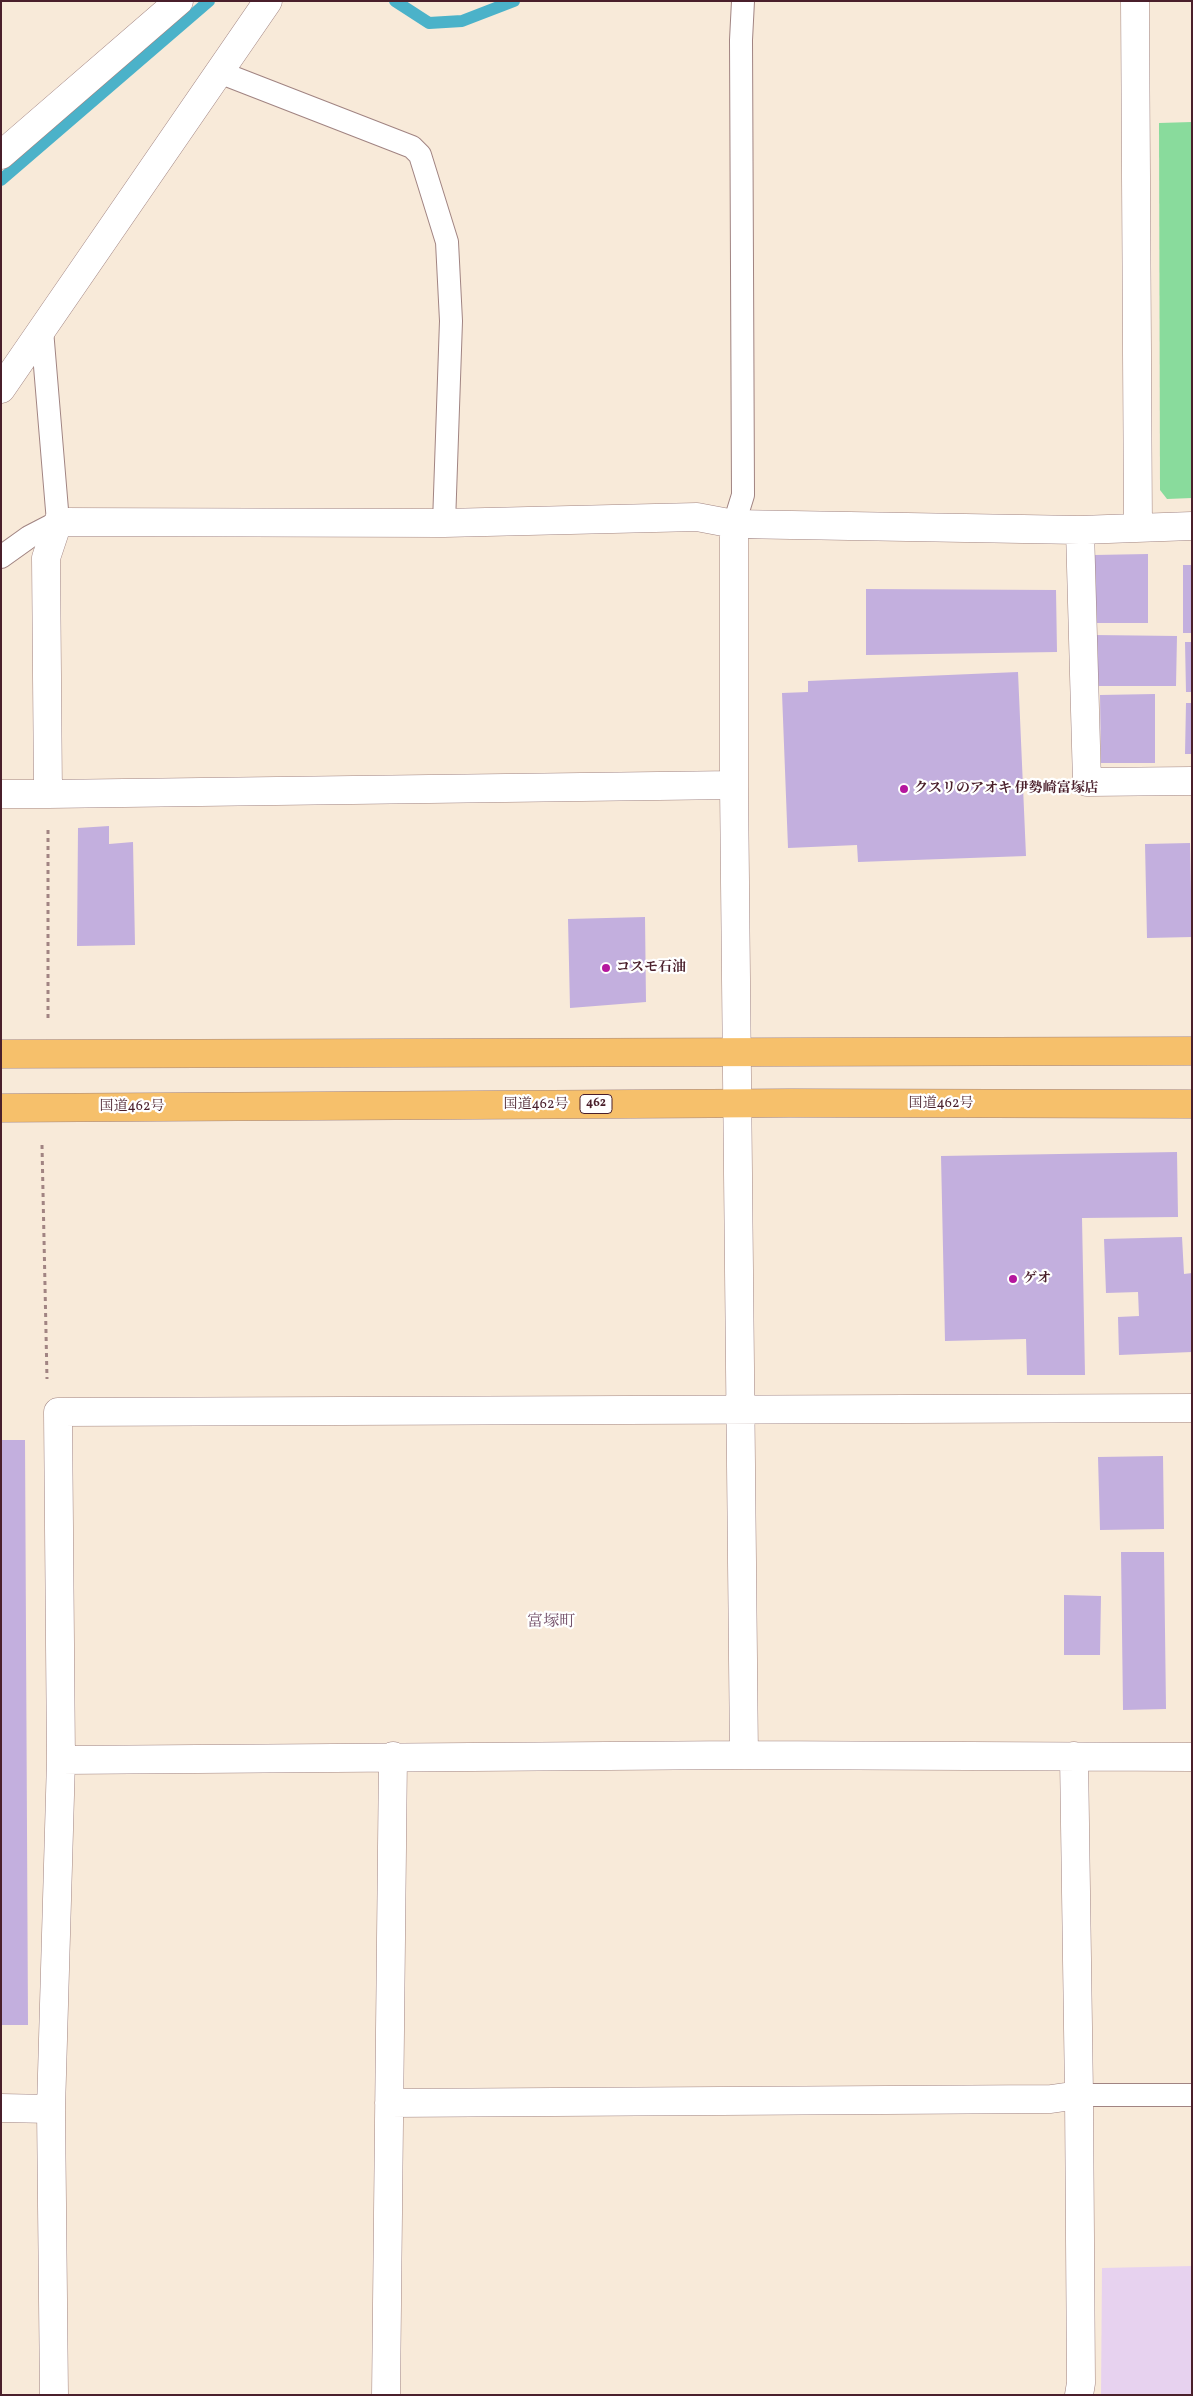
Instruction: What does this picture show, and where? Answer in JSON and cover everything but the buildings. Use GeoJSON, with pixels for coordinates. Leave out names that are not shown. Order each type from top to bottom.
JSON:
{"type":"FeatureCollection","features":[{"type":"Feature","properties":{"kind":"highway"},"geometry":{"type":"LineString","coordinates":[[1,1054],[1192,1051]]}},
{"type":"Feature","properties":{"kind":"highway","name":"国道462号"},"geometry":{"type":"LineString","coordinates":[[1,1108],[739,1104],[1192,1104]]}},
{"type":"Feature","properties":{"kind":"street"},"geometry":{"type":"LineString","coordinates":[[1,154],[180,1]]}},
{"type":"Feature","properties":{"kind":"street"},"geometry":{"type":"LineString","coordinates":[[1,389],[268,1]]}},
{"type":"Feature","properties":{"kind":"street"},"geometry":{"type":"LineString","coordinates":[[1135,1],[1138,527]]}},
{"type":"Feature","properties":{"kind":"street"},"geometry":{"type":"LineString","coordinates":[[48,794],[46,558],[58,522],[444,523],[697,517],[734,524],[1080,530],[1192,526]]}},
{"type":"Feature","properties":{"kind":"street"},"geometry":{"type":"LineString","coordinates":[[734,524],[734,785],[739,1104],[744,1755]]}},
{"type":"Feature","properties":{"kind":"street"},"geometry":{"type":"LineString","coordinates":[[1080,530],[1087,782],[1192,782]]}},
{"type":"Feature","properties":{"kind":"street"},"geometry":{"type":"LineString","coordinates":[[1,794],[734,785]]}},
{"type":"Feature","properties":{"kind":"street"},"geometry":{"type":"LineString","coordinates":[[54,2395],[51,2109],[61,1760],[58,1412],[1192,1408]]}},
{"type":"Feature","properties":{"kind":"street"},"geometry":{"type":"LineString","coordinates":[[61,1760],[393,1756],[744,1755],[1192,1757]]}},
{"type":"Feature","properties":{"kind":"street"},"geometry":{"type":"LineString","coordinates":[[386,2395],[393,1756]]}},
{"type":"Feature","properties":{"kind":"street"},"geometry":{"type":"LineString","coordinates":[[1074,1756],[1079,2095],[1081,2383],[1079,2395]]}},
{"type":"Feature","properties":{"kind":"street"},"geometry":{"type":"LineString","coordinates":[[389,2103],[1051,2100],[1079,2095]]}},
{"type":"Feature","properties":{"kind":"street"},"geometry":{"type":"LineString","coordinates":[[1,2108],[51,2109]]}},
{"type":"Feature","properties":{"kind":"lane"},"geometry":{"type":"LineString","coordinates":[[734,524],[743,495],[741,40],[743,1]]}},
{"type":"Feature","properties":{"kind":"lane"},"geometry":{"type":"LineString","coordinates":[[219,72],[412,147],[420,155],[447,242],[451,321],[444,523]]}},
{"type":"Feature","properties":{"kind":"lane"},"geometry":{"type":"LineString","coordinates":[[1,557],[29,537],[58,522],[42,330]]}},
{"type":"Feature","properties":{"kind":"lane"},"geometry":{"type":"LineString","coordinates":[[1079,2095],[1192,2095]]}},
{"type":"Feature","properties":{"kind":"path"},"geometry":{"type":"LineString","coordinates":[[48,794],[48,1024]]}},
{"type":"Feature","properties":{"kind":"path"},"geometry":{"type":"LineString","coordinates":[[42,1145],[47,1392],[58,1412]]}},
{"type":"Feature","properties":{"kind":"shaded area"},"geometry":{"type":"Polygon","coordinates":[[[1192,2266],[1192,2395],[1101,2395],[1102,2268],[1192,2266]]]}},
{"type":"Feature","properties":{"kind":"green space"},"geometry":{"type":"Polygon","coordinates":[[[1192,122],[1192,498],[1167,499],[1160,490],[1159,123],[1192,122]]]}},
{"type":"Feature","properties":{"kind":"waterway"},"geometry":{"type":"LineString","coordinates":[[1,180],[209,1]]}},
{"type":"Feature","properties":{"kind":"waterway"},"geometry":{"type":"LineString","coordinates":[[395,1],[429,23],[462,21],[514,1]]}},
{"type":"Feature","properties":{"kind":"place","name":"クスリのアオキ 伊勢崎富塚店"},"geometry":{"type":"Point","coordinates":[904,789]}},
{"type":"Feature","properties":{"kind":"place","name":"コスモ石油"},"geometry":{"type":"Point","coordinates":[606,968]}},
{"type":"Feature","properties":{"kind":"place","name":"ゲオ"},"geometry":{"type":"Point","coordinates":[1013,1279]}},
{"type":"Feature","properties":{"kind":"district","name":"富塚町"},"geometry":{"type":"Point","coordinates":[551,1623]}}]}
